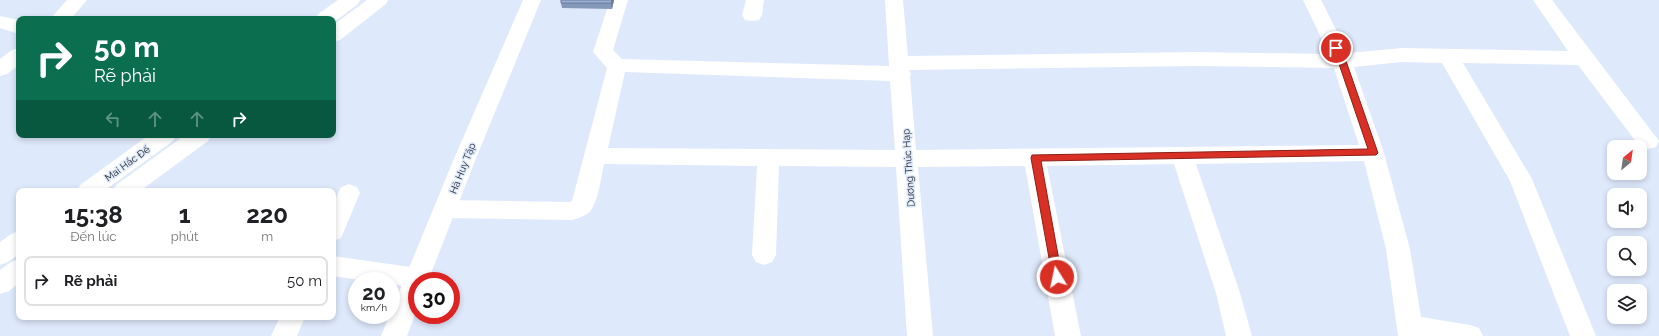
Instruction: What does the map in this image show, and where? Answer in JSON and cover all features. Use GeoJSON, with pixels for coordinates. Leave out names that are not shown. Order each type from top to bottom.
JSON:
{"type":"FeatureCollection","features":[{"type":"Feature","properties":{"kind":"street"},"geometry":{"type":"LineString","coordinates":[[63,16],[78,0]]}},
{"type":"Feature","properties":{"kind":"street"},"geometry":{"type":"LineString","coordinates":[[329,16],[351,0]]}},
{"type":"Feature","properties":{"kind":"street"},"geometry":{"type":"LineString","coordinates":[[336,33],[379,0]]}},
{"type":"Feature","properties":{"kind":"street","name":"Hà Huy Tập"},"geometry":{"type":"LineString","coordinates":[[420,272],[532,0]]}},
{"type":"Feature","properties":{"kind":"street"},"geometry":{"type":"LineString","coordinates":[[618,67],[603,52],[619,0]]}},
{"type":"Feature","properties":{"kind":"street","name":"Dương Thúc Hạp"},"geometry":{"type":"LineString","coordinates":[[894,0],[920,336]]}},
{"type":"Feature","properties":{"kind":"street"},"geometry":{"type":"LineString","coordinates":[[1312,0],[1342,61],[1373,153],[1398,249],[1410,331],[1470,336]]}},
{"type":"Feature","properties":{"kind":"street"},"geometry":{"type":"LineString","coordinates":[[1542,0],[1584,58],[1648,141]]}},
{"type":"Feature","properties":{"kind":"street"},"geometry":{"type":"LineString","coordinates":[[0,22],[16,26]]}},
{"type":"Feature","properties":{"kind":"street"},"geometry":{"type":"LineString","coordinates":[[445,209],[572,211],[580,207],[584,202],[615,70],[624,65],[900,69],[1196,59],[1342,61],[1396,55],[1584,58]]}},
{"type":"Feature","properties":{"kind":"street"},"geometry":{"type":"LineString","coordinates":[[1448,55],[1521,179],[1583,336]]}},
{"type":"Feature","properties":{"kind":"street"},"geometry":{"type":"LineString","coordinates":[[0,69],[16,57]]}},
{"type":"Feature","properties":{"kind":"street","name":"Mai Hắc Đế"},"geometry":{"type":"LineString","coordinates":[[92,188],[161,138]]}},
{"type":"Feature","properties":{"kind":"street","name":"Mai Hắc Đế"},"geometry":{"type":"LineString","coordinates":[[128,188],[196,138]]}},
{"type":"Feature","properties":{"kind":"street"},"geometry":{"type":"LineString","coordinates":[[594,156],[768,159],[907,159],[1373,153]]}},
{"type":"Feature","properties":{"kind":"street"},"geometry":{"type":"LineString","coordinates":[[1182,156],[1228,293],[1239,336]]}},
{"type":"Feature","properties":{"kind":"street"},"geometry":{"type":"LineString","coordinates":[[1035,158],[1068,336]]}},
{"type":"Feature","properties":{"kind":"street"},"geometry":{"type":"LineString","coordinates":[[764,255],[768,159]]}},
{"type":"Feature","properties":{"kind":"street"},"geometry":{"type":"LineString","coordinates":[[336,224],[349,193]]}},
{"type":"Feature","properties":{"kind":"street"},"geometry":{"type":"LineString","coordinates":[[0,255],[16,243]]}},
{"type":"Feature","properties":{"kind":"street"},"geometry":{"type":"LineString","coordinates":[[336,266],[408,277]]}},
{"type":"Feature","properties":{"kind":"street"},"geometry":{"type":"LineString","coordinates":[[0,284],[16,272]]}},
{"type":"Feature","properties":{"kind":"street","name":"Hà Huy Tập"},"geometry":{"type":"LineString","coordinates":[[394,336],[408,302]]}},
{"type":"Feature","properties":{"kind":"street"},"geometry":{"type":"LineString","coordinates":[[284,336],[292,320]]}},
{"type":"Feature","properties":{"kind":"building"},"geometry":{"type":"Polygon","coordinates":[[[561,0],[612,0],[611,3],[561,3],[561,0]]]}},
{"type":"Feature","properties":{"kind":"route"},"geometry":{"type":"LineString","coordinates":[[1057,277],[1035,158],[1373,153],[1342,61],[1336,48]]}}]}
